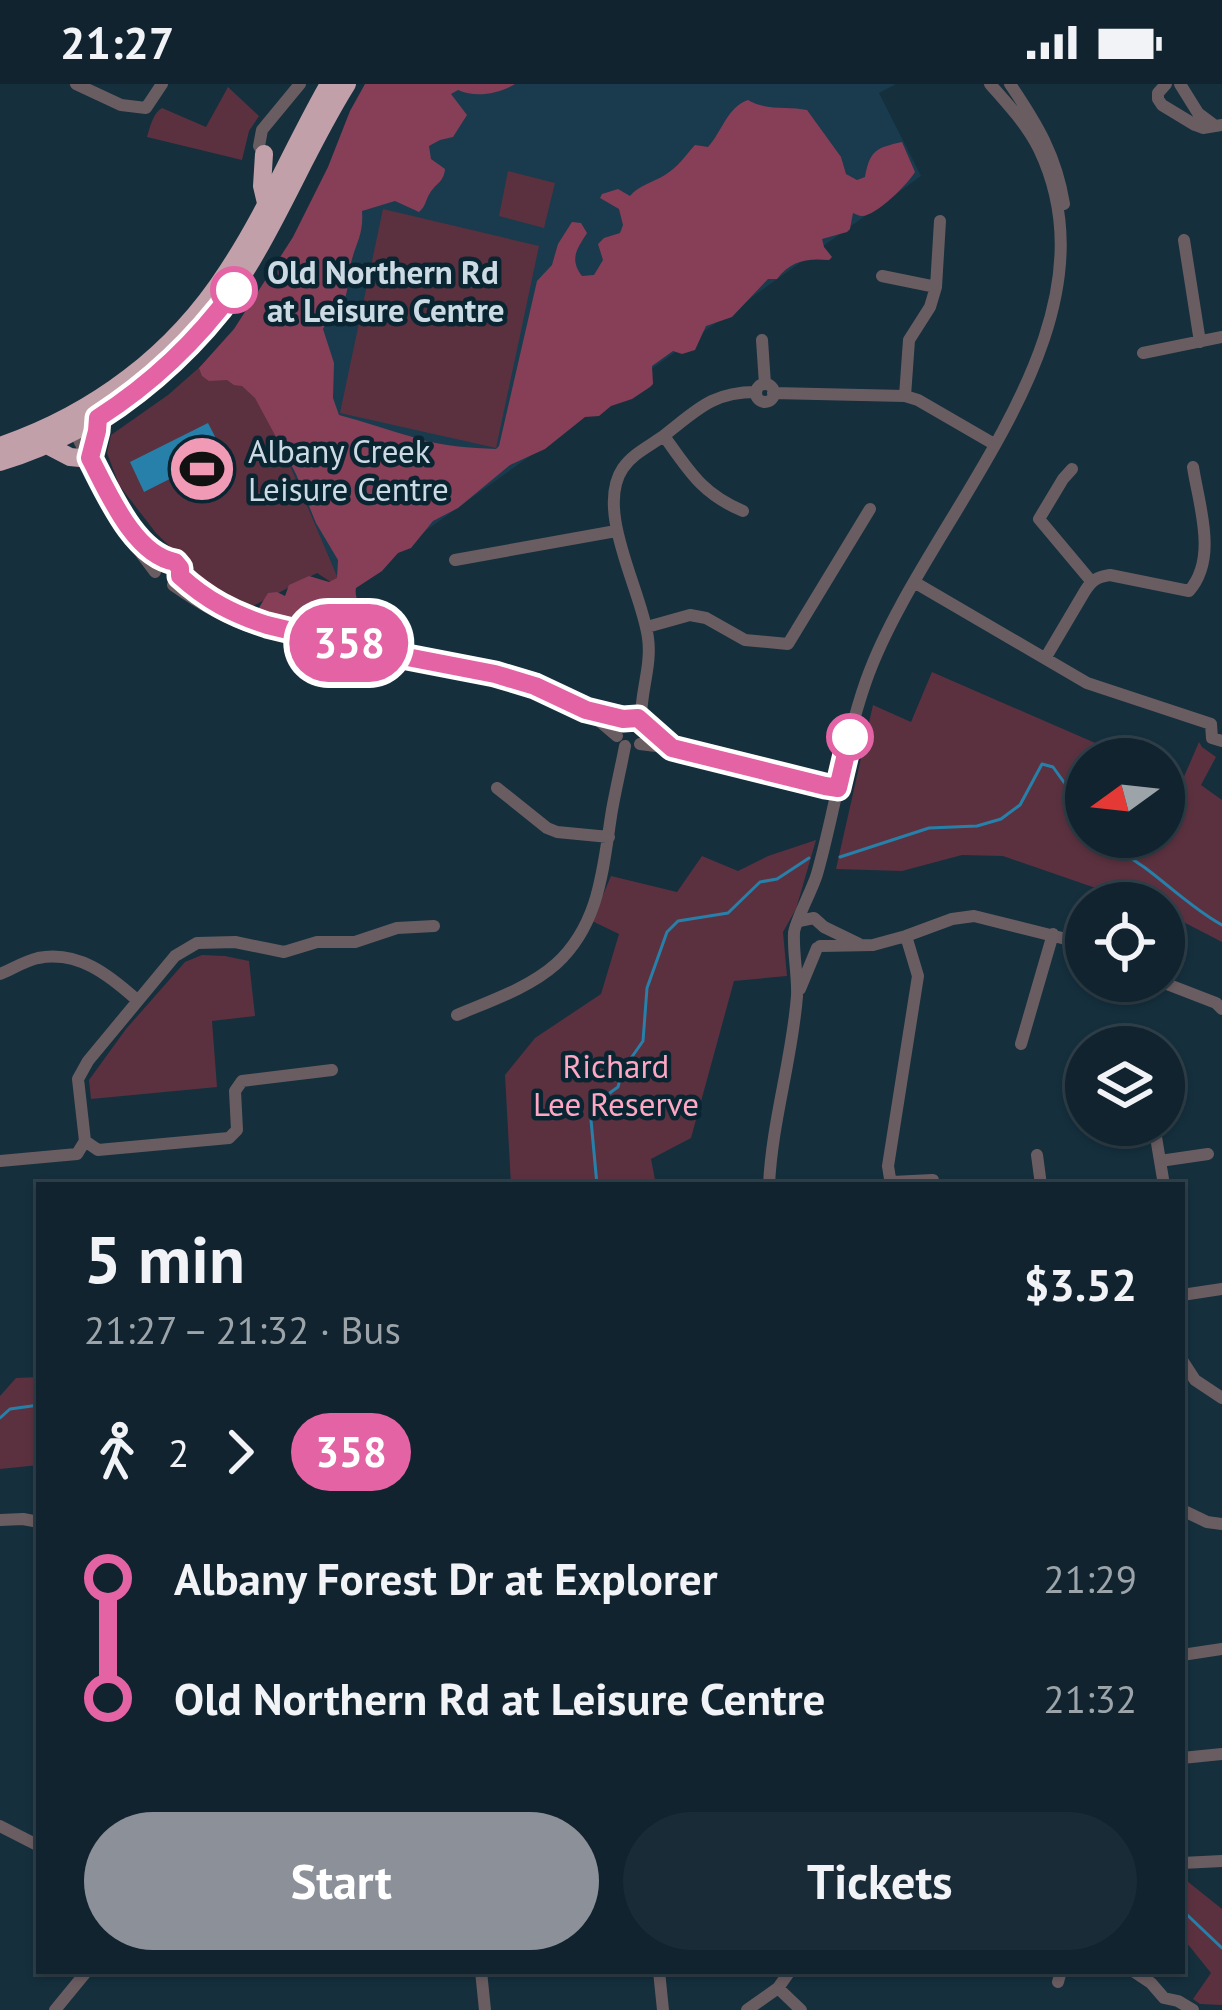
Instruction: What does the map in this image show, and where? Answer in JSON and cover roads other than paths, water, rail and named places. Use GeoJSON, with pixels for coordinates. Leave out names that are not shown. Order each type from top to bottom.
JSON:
{"type":"FeatureCollection","features":[{"type":"Feature","properties":{"kind":"highway"},"geometry":{"type":"LineString","coordinates":[[0,446],[98,418],[167,366],[210,322],[248,268],[329,84]]}},
{"type":"Feature","properties":{"kind":"highway"},"geometry":{"type":"LineString","coordinates":[[0,462],[47,445],[181,331],[229,269],[266,203],[347,84]]}},
{"type":"Feature","properties":{"kind":"highway"},"geometry":{"type":"LineString","coordinates":[[264,154],[266,203]]}},
{"type":"Feature","properties":{"kind":"highway"},"geometry":{"type":"LineString","coordinates":[[47,445],[70,457],[85,458],[98,418]]}},
{"type":"Feature","properties":{"kind":"street"},"geometry":{"type":"LineString","coordinates":[[76,84],[122,105],[146,108],[162,84]]}},
{"type":"Feature","properties":{"kind":"street"},"geometry":{"type":"LineString","coordinates":[[292,170],[264,154],[259,142],[262,130],[300,84]]}},
{"type":"Feature","properties":{"kind":"street"},"geometry":{"type":"LineString","coordinates":[[1166,84],[1158,93],[1162,105],[1195,125],[1218,126]]}},
{"type":"Feature","properties":{"kind":"street"},"geometry":{"type":"LineString","coordinates":[[1180,84],[1198,113],[1218,126]]}},
{"type":"Feature","properties":{"kind":"street"},"geometry":{"type":"LineString","coordinates":[[769,1182],[797,995],[794,931],[815,878],[874,658],[1017,404],[1052,312],[1059,270],[1056,200],[1037,146],[1002,86]]}},
{"type":"Feature","properties":{"kind":"street"},"geometry":{"type":"LineString","coordinates":[[905,395],[909,340],[930,307],[936,286],[940,221]]}},
{"type":"Feature","properties":{"kind":"street"},"geometry":{"type":"LineString","coordinates":[[1184,240],[1200,342]]}},
{"type":"Feature","properties":{"kind":"street"},"geometry":{"type":"LineString","coordinates":[[882,276],[936,286]]}},
{"type":"Feature","properties":{"kind":"street"},"geometry":{"type":"LineString","coordinates":[[1143,353],[1222,337]]}},
{"type":"Feature","properties":{"kind":"street"},"geometry":{"type":"LineString","coordinates":[[763,340],[765,390]]}},
{"type":"Feature","properties":{"kind":"street"},"geometry":{"type":"LineString","coordinates":[[457,1015],[518,989],[556,964],[583,929],[602,883],[620,771],[629,743],[645,736],[635,721],[650,659],[646,627],[616,531],[613,496],[621,470],[711,400],[765,390],[905,395],[994,444]]}},
{"type":"Feature","properties":{"kind":"street"},"geometry":{"type":"LineString","coordinates":[[67,426],[152,553],[162,584],[176,580]]}},
{"type":"Feature","properties":{"kind":"street"},"geometry":{"type":"LineString","coordinates":[[664,436],[697,483],[743,511]]}},
{"type":"Feature","properties":{"kind":"street"},"geometry":{"type":"LineString","coordinates":[[1046,657],[1091,581],[1110,575],[1189,592],[1197,582],[1205,548],[1192,467]]}},
{"type":"Feature","properties":{"kind":"street"},"geometry":{"type":"LineString","coordinates":[[1072,469],[1039,519],[1091,581]]}},
{"type":"Feature","properties":{"kind":"street"},"geometry":{"type":"LineString","coordinates":[[646,627],[690,615],[706,618],[745,640],[788,644],[870,509]]}},
{"type":"Feature","properties":{"kind":"street"},"geometry":{"type":"LineString","coordinates":[[454,560],[616,531]]}},
{"type":"Feature","properties":{"kind":"street"},"geometry":{"type":"LineString","coordinates":[[159,567],[175,562],[180,568],[176,580]]}},
{"type":"Feature","properties":{"kind":"street"},"geometry":{"type":"LineString","coordinates":[[176,580],[206,607],[244,625],[295,639],[520,680],[586,710],[635,721],[672,748]]}},
{"type":"Feature","properties":{"kind":"street"},"geometry":{"type":"LineString","coordinates":[[914,582],[1087,683],[1216,721],[1212,737],[1222,741]]}},
{"type":"Feature","properties":{"kind":"street"},"geometry":{"type":"LineString","coordinates":[[586,710],[629,743],[672,748],[838,788]]}},
{"type":"Feature","properties":{"kind":"street"},"geometry":{"type":"LineString","coordinates":[[629,743],[617,727],[635,721]]}},
{"type":"Feature","properties":{"kind":"street"},"geometry":{"type":"LineString","coordinates":[[497,788],[547,828],[608,837]]}},
{"type":"Feature","properties":{"kind":"street"},"geometry":{"type":"LineString","coordinates":[[797,995],[826,936],[815,878]]}},
{"type":"Feature","properties":{"kind":"street"},"geometry":{"type":"LineString","coordinates":[[796,941],[806,950],[873,945],[964,916],[1065,938]]}},
{"type":"Feature","properties":{"kind":"street"},"geometry":{"type":"LineString","coordinates":[[800,921],[809,918],[860,945]]}},
{"type":"Feature","properties":{"kind":"street"},"geometry":{"type":"LineString","coordinates":[[0,1160],[77,1154],[85,1141],[78,1079],[88,1061],[175,956],[197,943],[235,942],[284,952],[317,942],[356,942],[397,928],[434,926]]}},
{"type":"Feature","properties":{"kind":"street"},"geometry":{"type":"LineString","coordinates":[[1021,1044],[1053,934]]}},
{"type":"Feature","properties":{"kind":"street"},"geometry":{"type":"LineString","coordinates":[[892,1182],[888,1166],[918,976],[906,936]]}},
{"type":"Feature","properties":{"kind":"street"},"geometry":{"type":"LineString","coordinates":[[0,974],[40,958],[76,960],[108,973],[136,1000]]}},
{"type":"Feature","properties":{"kind":"street"},"geometry":{"type":"LineString","coordinates":[[1185,991],[1222,1009]]}},
{"type":"Feature","properties":{"kind":"street"},"geometry":{"type":"LineString","coordinates":[[85,1141],[98,1150],[230,1138],[237,1130],[235,1091],[242,1082],[332,1070]]}},
{"type":"Feature","properties":{"kind":"street"},"geometry":{"type":"LineString","coordinates":[[1158,1146],[1164,1182]]}},
{"type":"Feature","properties":{"kind":"street"},"geometry":{"type":"LineString","coordinates":[[1160,1161],[1208,1154]]}},
{"type":"Feature","properties":{"kind":"street"},"geometry":{"type":"LineString","coordinates":[[1037,1155],[1041,1182]]}},
{"type":"Feature","properties":{"kind":"street"},"geometry":{"type":"LineString","coordinates":[[906,1182],[933,1180]]}},
{"type":"Feature","properties":{"kind":"street"},"geometry":{"type":"LineString","coordinates":[[1185,1294],[1222,1289]]}},
{"type":"Feature","properties":{"kind":"street"},"geometry":{"type":"LineString","coordinates":[[1185,1364],[1202,1386],[1222,1398]]}},
{"type":"Feature","properties":{"kind":"street"},"geometry":{"type":"LineString","coordinates":[[1185,1511],[1222,1524]]}},
{"type":"Feature","properties":{"kind":"street"},"geometry":{"type":"LineString","coordinates":[[0,1520],[36,1521]]}},
{"type":"Feature","properties":{"kind":"street"},"geometry":{"type":"LineString","coordinates":[[1185,1655],[1222,1649]]}},
{"type":"Feature","properties":{"kind":"street"},"geometry":{"type":"LineString","coordinates":[[1185,1758],[1222,1754]]}},
{"type":"Feature","properties":{"kind":"street"},"geometry":{"type":"LineString","coordinates":[[0,1826],[36,1844]]}},
{"type":"Feature","properties":{"kind":"street"},"geometry":{"type":"LineString","coordinates":[[1185,1863],[1222,1861]]}},
{"type":"Feature","properties":{"kind":"street"},"geometry":{"type":"LineString","coordinates":[[55,2010],[85,1974]]}},
{"type":"Feature","properties":{"kind":"street"},"geometry":{"type":"LineString","coordinates":[[481,1974],[485,2010]]}},
{"type":"Feature","properties":{"kind":"street"},"geometry":{"type":"LineString","coordinates":[[658,1974],[663,2010]]}},
{"type":"Feature","properties":{"kind":"street"},"geometry":{"type":"LineString","coordinates":[[747,2010],[778,1988],[788,1974]]}},
{"type":"Feature","properties":{"kind":"street"},"geometry":{"type":"LineString","coordinates":[[1138,1974],[1151,1983],[1160,2004],[1178,2001],[1193,2010]]}},
{"type":"Feature","properties":{"kind":"street"},"geometry":{"type":"LineString","coordinates":[[778,1988],[801,2010]]}},
{"type":"Feature","properties":{"kind":"water"},"geometry":{"type":"Polygon","coordinates":[[[208,423],[223,452],[144,492],[130,462],[208,423]]]}},
{"type":"Feature","properties":{"kind":"waterway"},"geometry":{"type":"LineString","coordinates":[[840,857],[929,828],[977,826],[1001,819],[1020,805],[1042,764],[1053,767],[1065,784]]}},
{"type":"Feature","properties":{"kind":"waterway"},"geometry":{"type":"LineString","coordinates":[[597,1182],[592,1114],[618,1087],[622,1071],[643,1041],[647,988],[667,932],[678,921],[728,913],[760,882],[777,879],[809,858]]}},
{"type":"Feature","properties":{"kind":"waterway"},"geometry":{"type":"LineString","coordinates":[[1131,858],[1222,925]]}},
{"type":"Feature","properties":{"kind":"waterway"},"geometry":{"type":"LineString","coordinates":[[0,1418],[10,1409],[36,1405]]}},
{"type":"Feature","properties":{"kind":"waterway"},"geometry":{"type":"LineString","coordinates":[[1185,1913],[1222,1948]]}},
{"type":"Feature","properties":{"kind":"place","name":"Old Northern Rd at Leisure Centre"},"geometry":{"type":"Point","coordinates":[234,290]}},
{"type":"Feature","properties":{"kind":"place","name":"Albany Creek Leisure Centre"},"geometry":{"type":"Point","coordinates":[202,469]}},
{"type":"Feature","properties":{"kind":"park label","name":"Richard Lee Reserve"},"geometry":{"type":"Point","coordinates":[616,1084]}}]}
